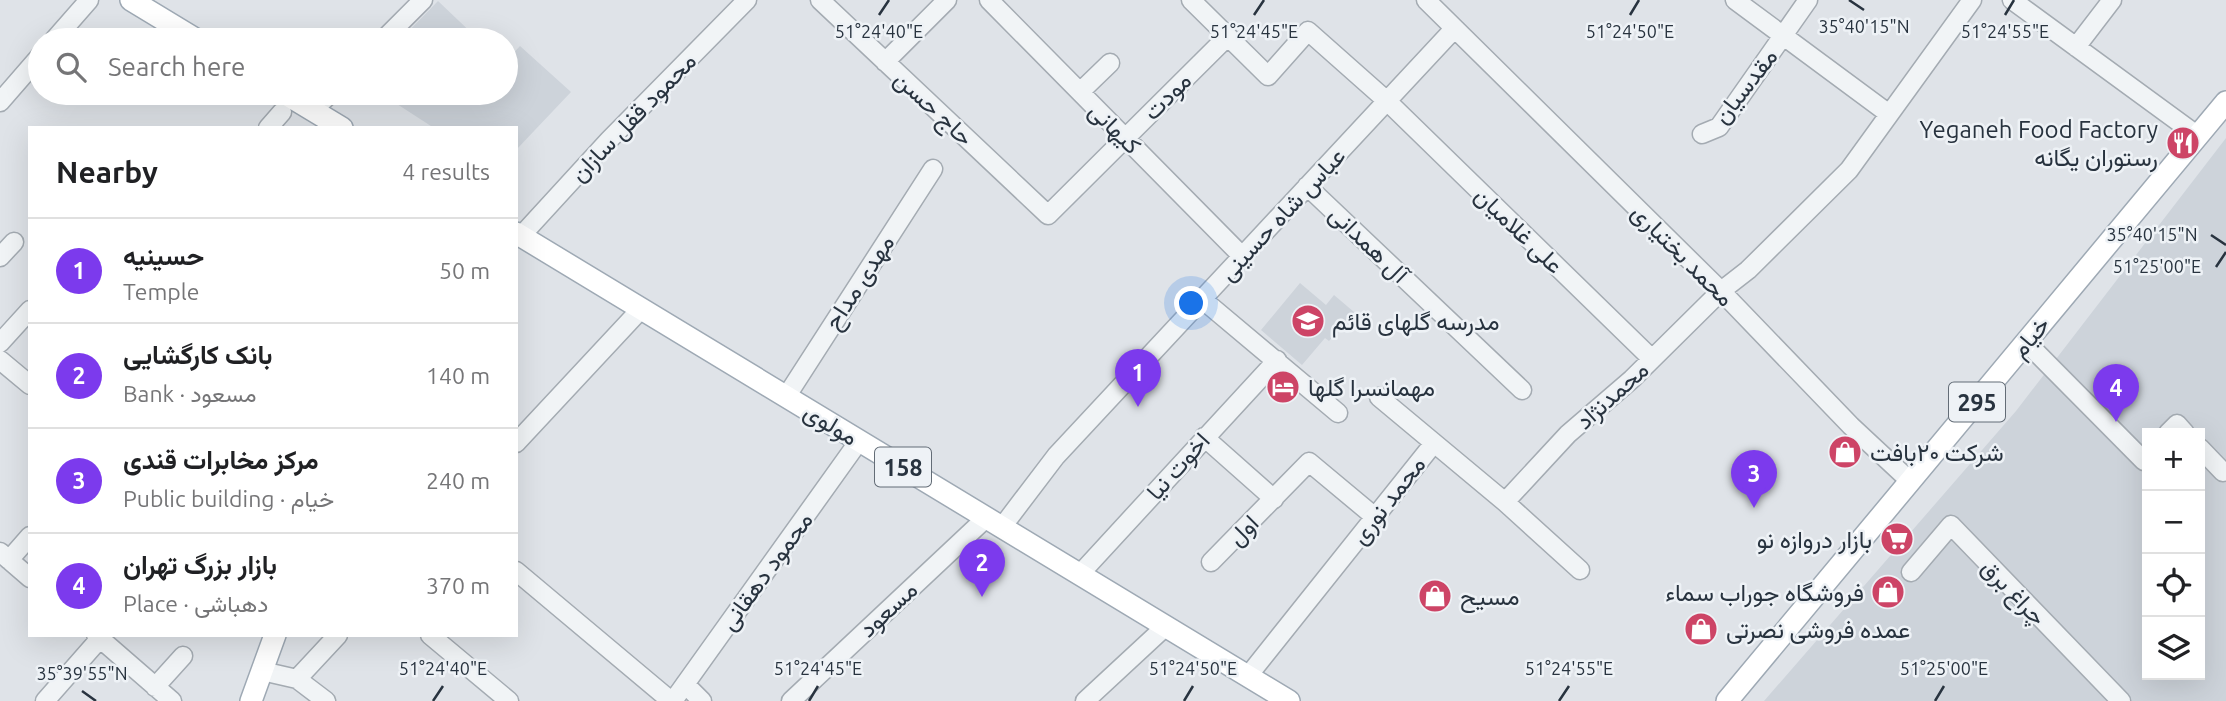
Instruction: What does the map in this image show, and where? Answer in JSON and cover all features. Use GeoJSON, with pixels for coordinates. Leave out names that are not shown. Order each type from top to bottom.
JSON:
{"type":"FeatureCollection","features":[{"type":"Feature","properties":{"kind":"main road"},"geometry":{"type":"LineString","coordinates":[[131,0],[177,28]]}},
{"type":"Feature","properties":{"kind":"main road","name":"خیام"},"geometry":{"type":"LineString","coordinates":[[1727,701],[2226,102]]}},
{"type":"Feature","properties":{"kind":"main road"},"geometry":{"type":"LineString","coordinates":[[294,105],[313,110],[339,126]]}},
{"type":"Feature","properties":{"kind":"main road","name":"مولوی"},"geometry":{"type":"LineString","coordinates":[[519,234],[1289,701]]}},
{"type":"Feature","properties":{"kind":"main road"},"geometry":{"type":"LineString","coordinates":[[251,701],[274,637]]}},
{"type":"Feature","properties":{"kind":"street"},"geometry":{"type":"LineString","coordinates":[[64,28],[89,0]]}},
{"type":"Feature","properties":{"kind":"street"},"geometry":{"type":"LineString","coordinates":[[395,28],[423,0]]}},
{"type":"Feature","properties":{"kind":"street","name":"محمود قفل سازان"},"geometry":{"type":"LineString","coordinates":[[519,234],[747,0]]}},
{"type":"Feature","properties":{"kind":"street","name":"حاج حسن"},"geometry":{"type":"LineString","coordinates":[[820,0],[1048,215]]}},
{"type":"Feature","properties":{"kind":"street"},"geometry":{"type":"LineString","coordinates":[[885,62],[947,0]]}},
{"type":"Feature","properties":{"kind":"street","name":"کیهانی"},"geometry":{"type":"LineString","coordinates":[[989,0],[1008,7],[1080,92],[1242,256]]}},
{"type":"Feature","properties":{"kind":"street"},"geometry":{"type":"LineString","coordinates":[[1191,0],[1228,36]]}},
{"type":"Feature","properties":{"kind":"street","name":"محمد بختیاری"},"geometry":{"type":"LineString","coordinates":[[1426,0],[1721,291],[1851,426],[1910,481]]}},
{"type":"Feature","properties":{"kind":"street"},"geometry":{"type":"LineString","coordinates":[[1735,0],[1889,114]]}},
{"type":"Feature","properties":{"kind":"street","name":"مقدسیان"},"geometry":{"type":"LineString","coordinates":[[1702,134],[1719,127],[1808,0]]}},
{"type":"Feature","properties":{"kind":"street","name":"محمدنژاد"},"geometry":{"type":"LineString","coordinates":[[1505,502],[1568,434],[1652,359],[1721,291],[1748,270],[1849,170],[1972,0]]}},
{"type":"Feature","properties":{"kind":"street"},"geometry":{"type":"LineString","coordinates":[[2012,0],[2198,136]]}},
{"type":"Feature","properties":{"kind":"street"},"geometry":{"type":"LineString","coordinates":[[2076,47],[2112,0]]}},
{"type":"Feature","properties":{"kind":"street","name":"عباس شاه حسینی"},"geometry":{"type":"LineString","coordinates":[[994,523],[1454,29]]}},
{"type":"Feature","properties":{"kind":"street","name":"علی غلامیان"},"geometry":{"type":"LineString","coordinates":[[1228,36],[1268,76],[1308,31],[1387,101],[1652,359]]}},
{"type":"Feature","properties":{"kind":"street","name":"مودت"},"geometry":{"type":"LineString","coordinates":[[1048,215],[1228,36]]}},
{"type":"Feature","properties":{"kind":"street"},"geometry":{"type":"LineString","coordinates":[[1080,92],[1110,63]]}},
{"type":"Feature","properties":{"kind":"street"},"geometry":{"type":"LineString","coordinates":[[0,102],[28,70]]}},
{"type":"Feature","properties":{"kind":"street"},"geometry":{"type":"LineString","coordinates":[[269,126],[281,105]]}},
{"type":"Feature","properties":{"kind":"street"},"geometry":{"type":"LineString","coordinates":[[313,110],[318,105]]}},
{"type":"Feature","properties":{"kind":"street","name":"مهدی مداح"},"geometry":{"type":"LineString","coordinates":[[786,397],[933,169]]}},
{"type":"Feature","properties":{"kind":"street","name":"آل همدانی"},"geometry":{"type":"LineString","coordinates":[[1307,186],[1522,390]]}},
{"type":"Feature","properties":{"kind":"street"},"geometry":{"type":"LineString","coordinates":[[0,257],[14,242]]}},
{"type":"Feature","properties":{"kind":"street"},"geometry":{"type":"LineString","coordinates":[[1202,299],[1338,413]]}},
{"type":"Feature","properties":{"kind":"street"},"geometry":{"type":"LineString","coordinates":[[518,441],[642,309]]}},
{"type":"Feature","properties":{"kind":"street"},"geometry":{"type":"LineString","coordinates":[[0,342],[28,312]]}},
{"type":"Feature","properties":{"kind":"street"},"geometry":{"type":"LineString","coordinates":[[2026,342],[2142,458]]}},
{"type":"Feature","properties":{"kind":"street"},"geometry":{"type":"LineString","coordinates":[[0,360],[28,383]]}},
{"type":"Feature","properties":{"kind":"street","name":"اخوت نیا"},"geometry":{"type":"LineString","coordinates":[[1080,574],[1277,360]]}},
{"type":"Feature","properties":{"kind":"street"},"geometry":{"type":"LineString","coordinates":[[1379,397],[1434,443]]}},
{"type":"Feature","properties":{"kind":"street"},"geometry":{"type":"LineString","coordinates":[[1204,437],[1274,499]]}},
{"type":"Feature","properties":{"kind":"street","name":"محمود دهقانی"},"geometry":{"type":"LineString","coordinates":[[672,701],[859,441]]}},
{"type":"Feature","properties":{"kind":"street","name":"محمد نوری"},"geometry":{"type":"LineString","coordinates":[[1248,676],[1434,443],[1580,570]]}},
{"type":"Feature","properties":{"kind":"street"},"geometry":{"type":"LineString","coordinates":[[2205,453],[2223,472]]}},
{"type":"Feature","properties":{"kind":"street","name":"اول"},"geometry":{"type":"LineString","coordinates":[[1211,562],[1310,462],[1376,517]]}},
{"type":"Feature","properties":{"kind":"street","name":"مسعود"},"geometry":{"type":"LineString","coordinates":[[791,701],[994,523]]}},
{"type":"Feature","properties":{"kind":"street","name":"چراغ برق"},"geometry":{"type":"LineString","coordinates":[[1912,572],[1951,525],[2121,701]]}},
{"type":"Feature","properties":{"kind":"street"},"geometry":{"type":"LineString","coordinates":[[28,538],[5,556],[28,576]]}},
{"type":"Feature","properties":{"kind":"street"},"geometry":{"type":"LineString","coordinates":[[518,573],[672,701]]}},
{"type":"Feature","properties":{"kind":"street"},"geometry":{"type":"LineString","coordinates":[[1085,701],[1166,626]]}},
{"type":"Feature","properties":{"kind":"street"},"geometry":{"type":"LineString","coordinates":[[45,701],[99,637]]}},
{"type":"Feature","properties":{"kind":"street"},"geometry":{"type":"LineString","coordinates":[[101,637],[172,701]]}},
{"type":"Feature","properties":{"kind":"street"},"geometry":{"type":"LineString","coordinates":[[297,679],[336,637]]}},
{"type":"Feature","properties":{"kind":"street"},"geometry":{"type":"LineString","coordinates":[[432,637],[509,701]]}},
{"type":"Feature","properties":{"kind":"street"},"geometry":{"type":"LineString","coordinates":[[155,687],[183,656]]}},
{"type":"Feature","properties":{"kind":"street"},"geometry":{"type":"LineString","coordinates":[[262,671],[297,679],[326,701]]}},
{"type":"Feature","properties":{"kind":"street"},"geometry":{"type":"LineString","coordinates":[[685,684],[702,701]]}},
{"type":"Feature","properties":{"kind":"shaded area"},"geometry":{"type":"Polygon","coordinates":[[[438,1],[466,28],[412,28],[438,1]]]}},
{"type":"Feature","properties":{"kind":"shaded area"},"geometry":{"type":"Polygon","coordinates":[[[520,46],[571,92],[518,148],[518,126],[431,126],[399,105],[518,105],[520,46]]]}},
{"type":"Feature","properties":{"kind":"shaded area"},"geometry":{"type":"Polygon","coordinates":[[[2226,138],[2226,701],[1764,701],[2016,411],[2226,138]]]}},
{"type":"Feature","properties":{"kind":"shaded area","name":"مدرسه گلهای قائم"},"geometry":{"type":"Polygon","coordinates":[[[1300,283],[1326,305],[1334,295],[1354,312],[1329,341],[1325,338],[1302,365],[1261,330],[1300,283]]]}},
{"type":"Feature","properties":{"kind":"place","name":"Yeganeh Food Factory رستوران یگانه"},"geometry":{"type":"Point","coordinates":[2183,143]}},
{"type":"Feature","properties":{"kind":"place","name":"مدرسه گلهای قائم"},"geometry":{"type":"Point","coordinates":[1308,321]}},
{"type":"Feature","properties":{"kind":"place","name":"مهمانسرا گلها"},"geometry":{"type":"Point","coordinates":[1283,387]}},
{"type":"Feature","properties":{"kind":"place","name":"حسینیه"},"geometry":{"type":"Point","coordinates":[1138,407]}},
{"type":"Feature","properties":{"kind":"place","name":"بازار بزرگ تهران"},"geometry":{"type":"Point","coordinates":[2116,422]}},
{"type":"Feature","properties":{"kind":"place","name":"شرکت ۲۰بافت"},"geometry":{"type":"Point","coordinates":[1845,452]}},
{"type":"Feature","properties":{"kind":"place","name":"مرکز مخابرات قندی"},"geometry":{"type":"Point","coordinates":[1754,508]}},
{"type":"Feature","properties":{"kind":"place","name":"بازار دروازه نو"},"geometry":{"type":"Point","coordinates":[1897,539]}},
{"type":"Feature","properties":{"kind":"place","name":"فروشگاه جوراب سماء"},"geometry":{"type":"Point","coordinates":[1888,592]}},
{"type":"Feature","properties":{"kind":"place","name":"مسیح"},"geometry":{"type":"Point","coordinates":[1435,596]}},
{"type":"Feature","properties":{"kind":"place","name":"بانک کارگشایی"},"geometry":{"type":"Point","coordinates":[982,597]}},
{"type":"Feature","properties":{"kind":"place","name":"عمده فروشی نصرتی"},"geometry":{"type":"Point","coordinates":[1701,629]}}]}
